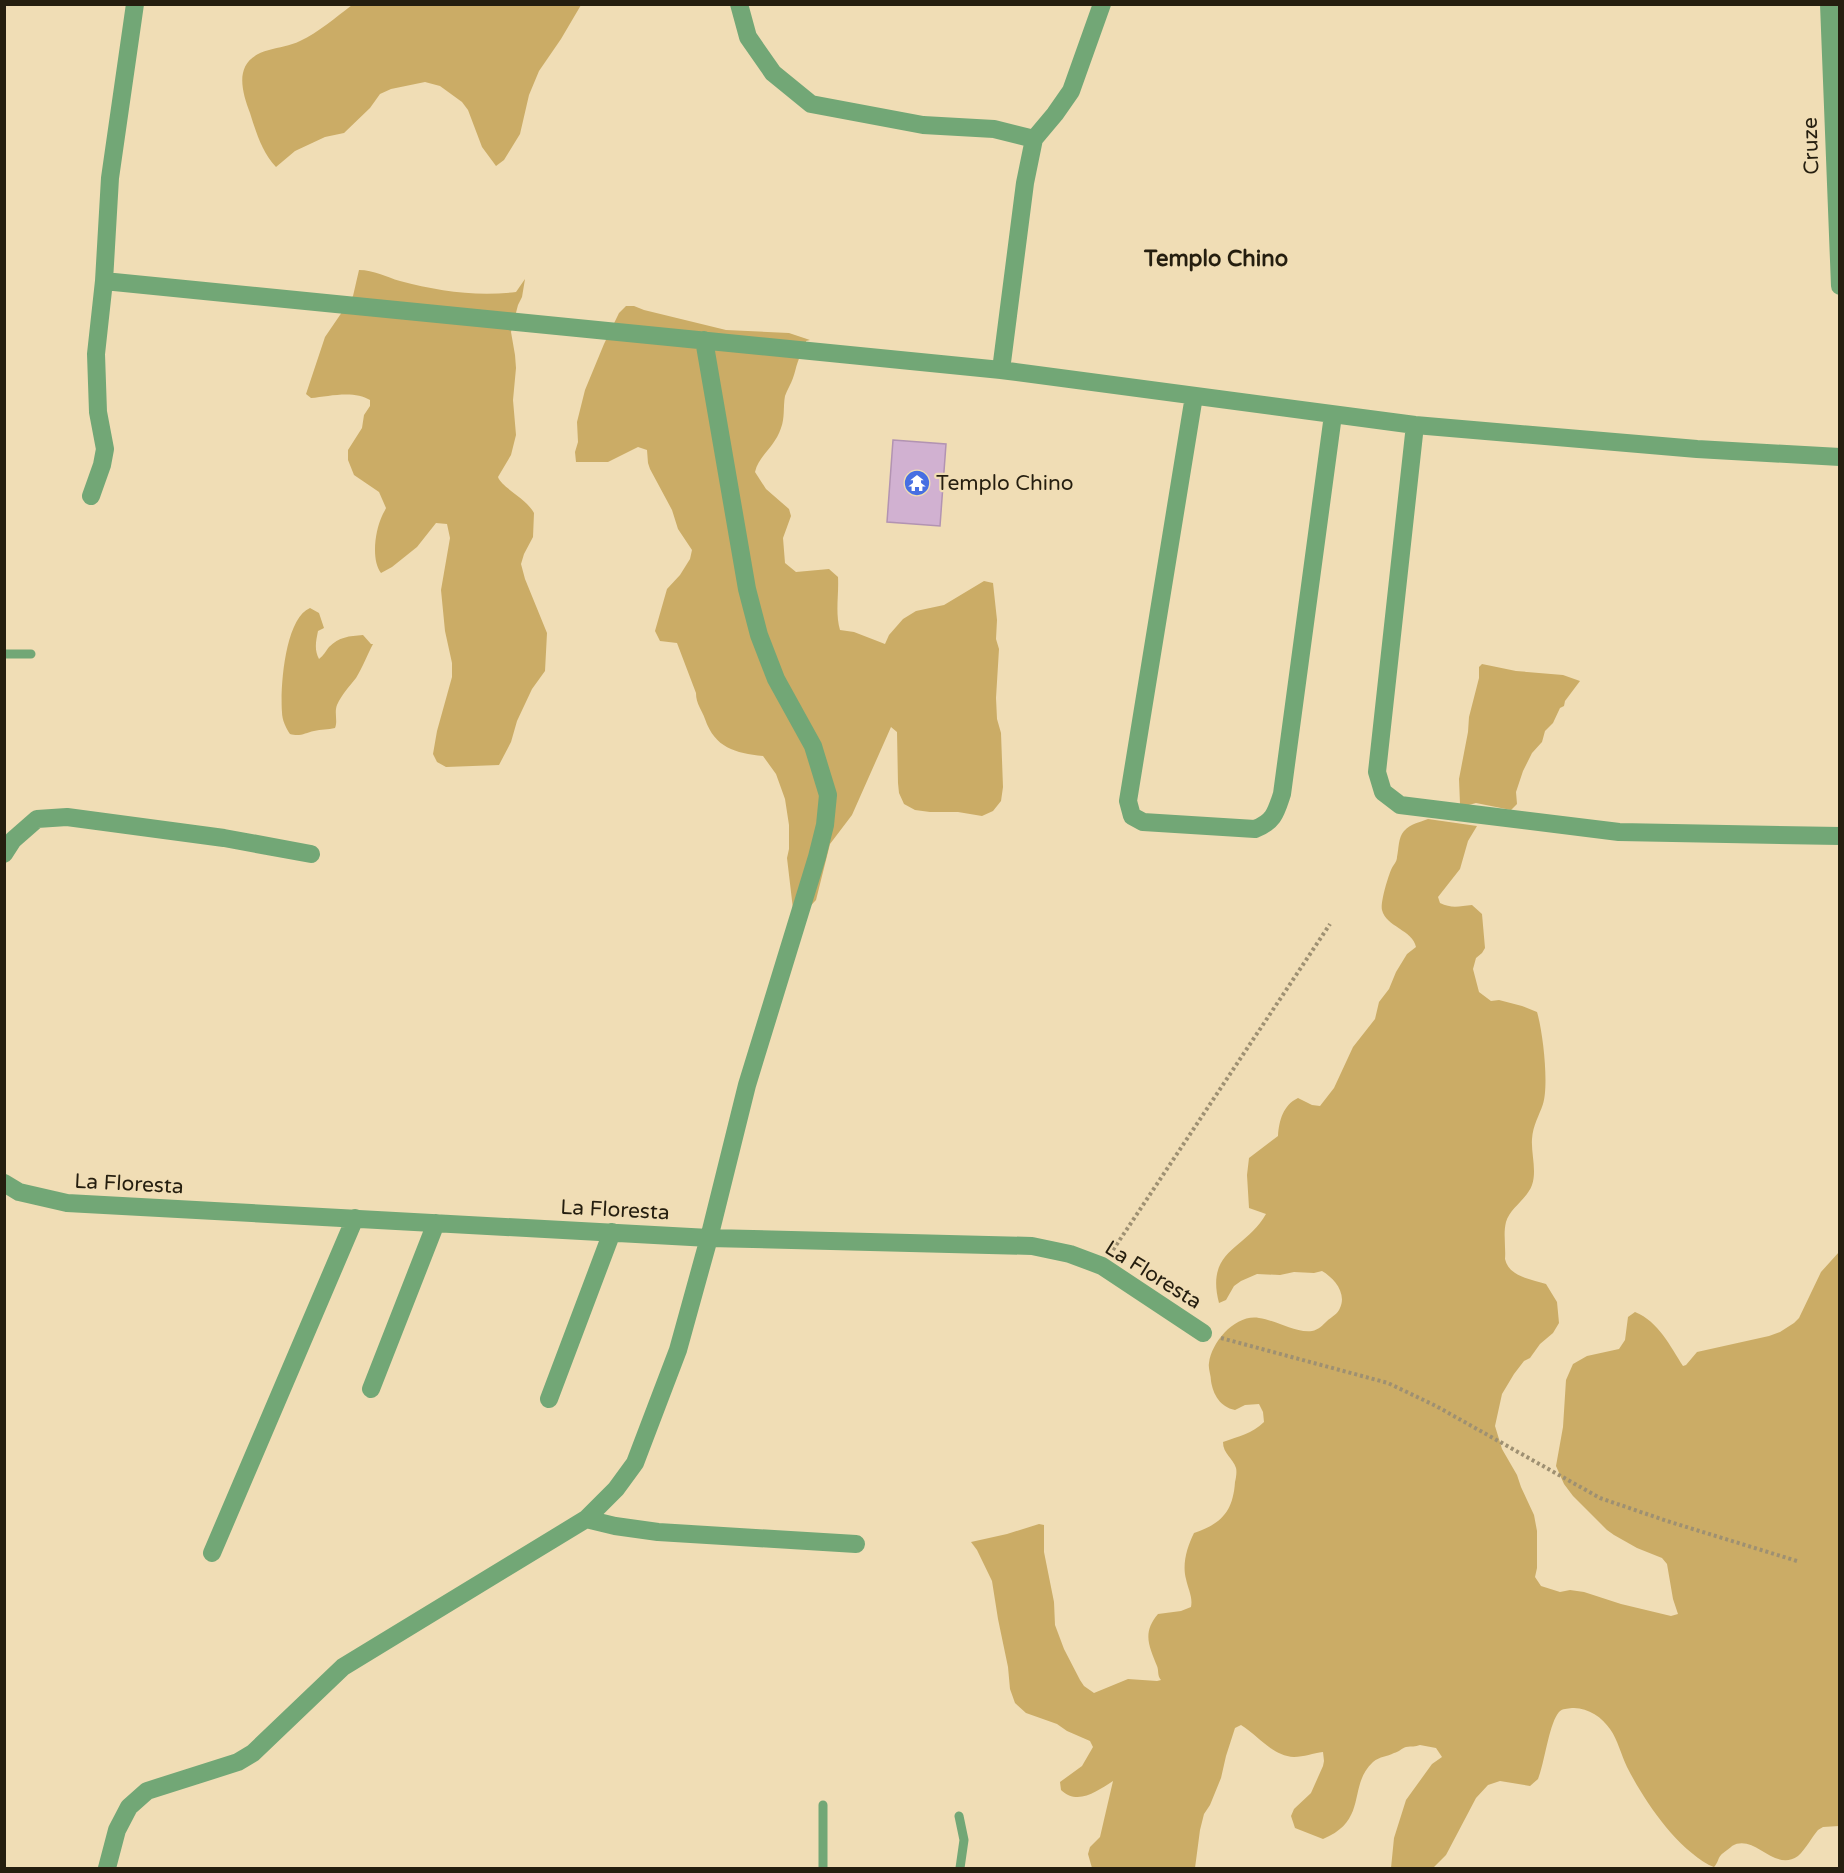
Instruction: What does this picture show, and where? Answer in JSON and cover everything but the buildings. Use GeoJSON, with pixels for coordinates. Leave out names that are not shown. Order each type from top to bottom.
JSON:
{"type":"FeatureCollection","features":[{"type":"Feature","properties":{"kind":"street"},"geometry":{"type":"LineString","coordinates":[[91,496],[105,449],[98,412],[96,354],[104,281],[110,178],[135,4]]}},
{"type":"Feature","properties":{"kind":"street"},"geometry":{"type":"LineString","coordinates":[[738,4],[748,37],[773,73],[811,104],[923,125],[994,129],[1034,139]]}},
{"type":"Feature","properties":{"kind":"street"},"geometry":{"type":"LineString","coordinates":[[1000,370],[1025,183],[1034,139],[1071,91],[1102,4]]}},
{"type":"Feature","properties":{"kind":"street","name":"Cruze"},"geometry":{"type":"LineString","coordinates":[[1829,4],[1839,286]]}},
{"type":"Feature","properties":{"kind":"street"},"geometry":{"type":"LineString","coordinates":[[104,281],[1000,370],[1415,425],[1697,449],[1839,457]]}},
{"type":"Feature","properties":{"kind":"street"},"geometry":{"type":"LineString","coordinates":[[107,1869],[117,1830],[129,1807],[147,1791],[238,1762],[253,1753],[343,1667],[586,1519],[616,1489],[635,1463],[678,1350],[747,1085],[817,857],[825,825],[828,795],[813,746],[776,680],[759,635],[747,589],[704,340]]}},
{"type":"Feature","properties":{"kind":"street"},"geometry":{"type":"LineString","coordinates":[[1194,396],[1128,801],[1132,816],[1143,822],[1255,829],[1266,825],[1275,814],[1282,794],[1333,415]]}},
{"type":"Feature","properties":{"kind":"street"},"geometry":{"type":"LineString","coordinates":[[1415,425],[1377,772],[1383,792],[1400,805],[1619,832],[1839,836]]}},
{"type":"Feature","properties":{"kind":"street"},"geometry":{"type":"LineString","coordinates":[[4,854],[12,840],[37,819],[67,816],[224,838],[311,854]]}},
{"type":"Feature","properties":{"kind":"street","name":"La Floresta"},"geometry":{"type":"LineString","coordinates":[[4,1183],[19,1192],[67,1203],[709,1238],[1032,1246],[1070,1254],[1102,1266],[1203,1333]]}},
{"type":"Feature","properties":{"kind":"street"},"geometry":{"type":"LineString","coordinates":[[212,1553],[355,1218]]}},
{"type":"Feature","properties":{"kind":"street"},"geometry":{"type":"LineString","coordinates":[[371,1389],[436,1223]]}},
{"type":"Feature","properties":{"kind":"street"},"geometry":{"type":"LineString","coordinates":[[549,1399],[612,1232]]}},
{"type":"Feature","properties":{"kind":"street"},"geometry":{"type":"LineString","coordinates":[[586,1519],[658,1532],[856,1544]]}},
{"type":"Feature","properties":{"kind":"lane"},"geometry":{"type":"LineString","coordinates":[[4,654],[32,654]]}},
{"type":"Feature","properties":{"kind":"lane"},"geometry":{"type":"LineString","coordinates":[[823,1869],[824,1805]]}},
{"type":"Feature","properties":{"kind":"lane"},"geometry":{"type":"LineString","coordinates":[[959,1816],[963,1840],[960,1869]]}},
{"type":"Feature","properties":{"kind":"path"},"geometry":{"type":"LineString","coordinates":[[1102,1266],[1330,924]]}},
{"type":"Feature","properties":{"kind":"path"},"geometry":{"type":"LineString","coordinates":[[1203,1333],[1388,1383],[1436,1406],[1600,1498],[1797,1561]]}},
{"type":"Feature","properties":{"kind":"shaded area"},"geometry":{"type":"Polygon","coordinates":[[[352,5],[581,5],[539,71],[529,95],[520,134],[504,160],[496,166],[482,147],[468,110],[462,102],[440,86],[425,82],[391,89],[380,94],[370,108],[344,133],[325,137],[295,151],[276,167],[260,142],[247,103],[242,84],[245,67],[258,54],[307,37],[352,5]]]}},
{"type":"Feature","properties":{"kind":"shaded area"},"geometry":{"type":"Polygon","coordinates":[[[359,270],[375,272],[429,288],[472,293],[516,292],[525,279],[511,332],[516,368],[513,400],[516,435],[511,455],[498,477],[534,513],[533,537],[521,564],[547,633],[545,671],[532,689],[517,721],[511,742],[499,765],[446,767],[437,762],[433,754],[452,677],[441,590],[450,538],[447,524],[436,523],[417,547],[381,573],[376,561],[375,545],[386,508],[379,492],[354,475],[348,460],[348,450],[362,428],[370,400],[349,394],[311,398],[306,394],[325,337],[353,296],[359,270]]]}},
{"type":"Feature","properties":{"kind":"shaded area"},"geometry":{"type":"Polygon","coordinates":[[[626,306],[634,306],[726,330],[789,333],[810,340],[806,341],[806,349],[799,359],[785,396],[781,428],[755,472],[766,489],[789,509],[791,516],[783,538],[785,563],[796,572],[829,569],[838,577],[837,611],[840,630],[854,632],[885,644],[889,635],[903,619],[916,611],[944,605],[984,581],[993,583],[997,620],[996,639],[999,649],[996,698],[997,719],[1001,733],[1003,787],[1001,801],[993,811],[982,816],[958,812],[915,810],[904,804],[898,783],[897,732],[891,727],[852,815],[830,844],[816,900],[800,917],[793,909],[787,858],[789,825],[785,799],[776,774],[763,756],[735,751],[714,737],[698,704],[677,643],[660,641],[655,631],[667,589],[680,575],[690,559],[692,550],[678,529],[672,510],[650,469],[647,450],[638,447],[608,462],[576,462],[577,422],[585,390],[619,313],[626,306]]]}},
{"type":"Feature","properties":{"kind":"shaded area"},"geometry":{"type":"Polygon","coordinates":[[[310,608],[319,613],[324,628],[318,631],[316,649],[319,659],[329,647],[344,638],[363,635],[373,644],[356,678],[337,705],[335,728],[294,735],[290,734],[283,721],[283,671],[295,625],[302,614],[310,608]]]}},
{"type":"Feature","properties":{"kind":"shaded area"},"geometry":{"type":"Polygon","coordinates":[[[1482,664],[1516,671],[1563,675],[1580,681],[1565,701],[1564,706],[1560,708],[1553,723],[1545,731],[1542,742],[1532,753],[1516,792],[1517,804],[1511,810],[1476,803],[1465,806],[1460,804],[1459,779],[1469,717],[1479,678],[1479,667],[1482,664]]]}},
{"type":"Feature","properties":{"kind":"shaded area"},"geometry":{"type":"Polygon","coordinates":[[[1428,819],[1477,826],[1468,841],[1460,869],[1438,897],[1440,903],[1444,905],[1456,907],[1472,905],[1482,914],[1485,948],[1476,958],[1473,969],[1479,992],[1491,1001],[1499,1000],[1537,1012],[1541,1032],[1545,1095],[1533,1134],[1533,1179],[1530,1190],[1511,1212],[1506,1222],[1505,1259],[1507,1265],[1516,1274],[1546,1284],[1557,1302],[1559,1323],[1553,1333],[1540,1344],[1514,1374],[1502,1394],[1495,1426],[1502,1449],[1517,1475],[1534,1515],[1537,1531],[1535,1577],[1541,1586],[1560,1592],[1570,1590],[1584,1592],[1671,1616],[1678,1614],[1667,1564],[1662,1558],[1637,1548],[1607,1530],[1573,1496],[1564,1484],[1556,1466],[1563,1427],[1566,1380],[1573,1364],[1587,1356],[1619,1349],[1625,1340],[1628,1317],[1635,1312],[1657,1328],[1683,1366],[1697,1352],[1780,1332],[1799,1318],[1821,1272],[1839,1252],[1839,1826],[1823,1827],[1818,1830],[1801,1853],[1789,1860],[1781,1860],[1749,1844],[1740,1843],[1722,1854],[1714,1867],[1696,1856],[1672,1834],[1642,1794],[1607,1725],[1589,1711],[1572,1708],[1562,1710],[1556,1717],[1538,1779],[1530,1786],[1500,1781],[1488,1785],[1476,1798],[1446,1855],[1433,1868],[1391,1868],[1394,1838],[1406,1800],[1432,1764],[1442,1757],[1436,1748],[1420,1745],[1406,1747],[1373,1762],[1365,1771],[1356,1802],[1347,1822],[1323,1839],[1295,1828],[1291,1816],[1294,1809],[1311,1793],[1323,1766],[1323,1752],[1298,1757],[1286,1756],[1272,1749],[1241,1725],[1235,1728],[1221,1778],[1204,1814],[1195,1868],[1092,1868],[1088,1854],[1090,1847],[1100,1837],[1113,1781],[1081,1797],[1067,1795],[1061,1790],[1060,1782],[1082,1766],[1093,1747],[1090,1741],[1057,1724],[1026,1713],[1015,1703],[1010,1689],[992,1581],[971,1542],[1039,1524],[1044,1525],[1044,1552],[1054,1602],[1055,1625],[1064,1649],[1084,1686],[1094,1693],[1128,1679],[1161,1680],[1148,1640],[1150,1627],[1158,1614],[1181,1611],[1191,1607],[1185,1567],[1189,1544],[1194,1533],[1212,1525],[1224,1515],[1234,1492],[1236,1468],[1223,1442],[1250,1432],[1264,1422],[1259,1404],[1245,1405],[1235,1410],[1225,1406],[1218,1399],[1212,1386],[1209,1368],[1215,1346],[1226,1331],[1242,1320],[1259,1318],[1299,1330],[1312,1331],[1339,1310],[1342,1302],[1341,1292],[1335,1282],[1322,1271],[1280,1275],[1257,1274],[1234,1286],[1226,1300],[1219,1303],[1216,1285],[1218,1271],[1222,1261],[1258,1226],[1266,1214],[1249,1208],[1247,1175],[1249,1158],[1278,1136],[1283,1114],[1293,1101],[1298,1098],[1320,1106],[1334,1088],[1353,1047],[1375,1019],[1379,1002],[1389,989],[1396,972],[1407,954],[1416,947],[1410,936],[1384,916],[1383,896],[1397,859],[1402,834],[1412,825],[1428,819]]]}},
{"type":"Feature","properties":{"kind":"place","name":"Templo Chino"},"geometry":{"type":"Point","coordinates":[917,483]}},
{"type":"Feature","properties":{"kind":"district","name":"Templo Chino"},"geometry":{"type":"Point","coordinates":[1216,259]}}]}
